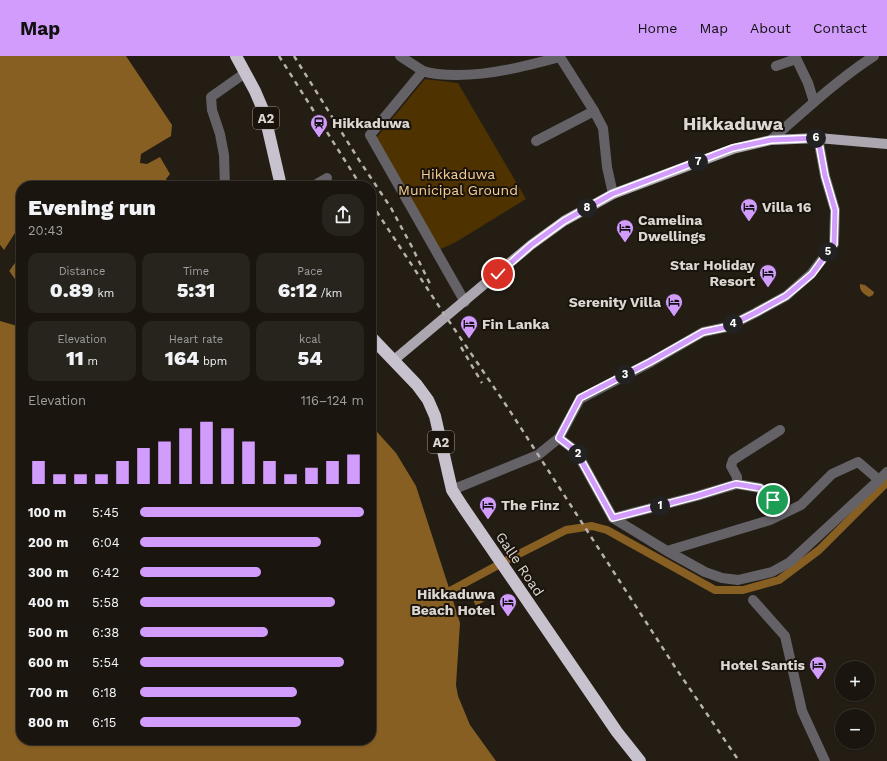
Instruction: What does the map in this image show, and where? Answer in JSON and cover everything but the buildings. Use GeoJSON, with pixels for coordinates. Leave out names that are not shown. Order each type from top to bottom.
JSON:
{"type":"FeatureCollection","features":[{"type":"Feature","properties":{"kind":"highway","name":"A2"},"geometry":{"type":"LineString","coordinates":[[236,56],[255,91],[264,112],[280,181]]}},
{"type":"Feature","properties":{"kind":"highway","name":"Galle Road"},"geometry":{"type":"LineString","coordinates":[[376,342],[417,385],[428,400],[435,416],[452,490],[617,732],[640,761]]}},
{"type":"Feature","properties":{"kind":"main road"},"geometry":{"type":"LineString","coordinates":[[394,360],[465,302],[531,245],[564,221],[612,194],[733,148],[771,140],[818,138],[887,144]]}},
{"type":"Feature","properties":{"kind":"street"},"geometry":{"type":"LineString","coordinates":[[400,56],[423,71],[445,75],[471,75],[522,67],[562,56],[603,128],[612,194]]}},
{"type":"Feature","properties":{"kind":"street"},"geometry":{"type":"LineString","coordinates":[[771,140],[856,67],[874,56]]}},
{"type":"Feature","properties":{"kind":"street"},"geometry":{"type":"LineString","coordinates":[[776,66],[796,58],[808,83],[814,102]]}},
{"type":"Feature","properties":{"kind":"street"},"geometry":{"type":"LineString","coordinates":[[423,71],[370,135],[465,302]]}},
{"type":"Feature","properties":{"kind":"street"},"geometry":{"type":"LineString","coordinates":[[225,181],[224,156],[220,134],[212,110],[211,97],[245,73]]}},
{"type":"Feature","properties":{"kind":"street"},"geometry":{"type":"LineString","coordinates":[[536,141],[594,111]]}},
{"type":"Feature","properties":{"kind":"street"},"geometry":{"type":"LineString","coordinates":[[452,490],[538,455],[559,438],[580,398],[650,362],[703,332],[727,327],[755,313],[786,296],[812,274],[834,244],[835,210],[825,176],[818,138]]}},
{"type":"Feature","properties":{"kind":"street"},"geometry":{"type":"LineString","coordinates":[[322,181],[327,178]]}},
{"type":"Feature","properties":{"kind":"street"},"geometry":{"type":"LineString","coordinates":[[736,484],[737,477],[732,466],[733,460],[780,430]]}},
{"type":"Feature","properties":{"kind":"street"},"geometry":{"type":"LineString","coordinates":[[559,438],[576,451],[613,518],[705,572],[722,578],[738,580],[772,572],[790,562],[887,472]]}},
{"type":"Feature","properties":{"kind":"street"},"geometry":{"type":"LineString","coordinates":[[667,551],[770,520],[801,504],[832,474],[858,462],[879,480]]}},
{"type":"Feature","properties":{"kind":"street"},"geometry":{"type":"LineString","coordinates":[[613,518],[736,484],[760,488],[773,500],[782,514]]}},
{"type":"Feature","properties":{"kind":"street"},"geometry":{"type":"LineString","coordinates":[[753,600],[785,636],[802,711],[825,761]]}},
{"type":"Feature","properties":{"kind":"green space","name":"Hikkaduwa Municipal Ground"},"geometry":{"type":"Polygon","coordinates":[[[425,79],[458,83],[526,199],[456,242],[439,250],[376,138],[425,79]]]}},
{"type":"Feature","properties":{"kind":"shaded area"},"geometry":{"type":"Polygon","coordinates":[[[0,56],[126,56],[172,125],[171,136],[141,154],[140,163],[147,164],[160,157],[170,174],[166,179],[167,181],[16,181],[16,232],[4,251],[0,245],[0,56]]]}},
{"type":"Feature","properties":{"kind":"shaded area"},"geometry":{"type":"Polygon","coordinates":[[[16,261],[16,281],[9,271],[16,261]]]}},
{"type":"Feature","properties":{"kind":"shaded area"},"geometry":{"type":"Polygon","coordinates":[[[860,284],[865,285],[874,292],[873,295],[869,297],[864,293],[860,289],[860,284]]]}},
{"type":"Feature","properties":{"kind":"shaded area"},"geometry":{"type":"Polygon","coordinates":[[[0,321],[16,326],[16,745],[376,745],[376,430],[396,453],[416,486],[460,623],[456,685],[458,696],[470,725],[496,761],[0,761],[0,321]]]}},
{"type":"Feature","properties":{"kind":"shaded area"},"geometry":{"type":"Polygon","coordinates":[[[486,590],[490,598],[476,606],[472,598],[486,590]]]}},
{"type":"Feature","properties":{"kind":"pier"},"geometry":{"type":"Polygon","coordinates":[[[16,232],[16,236],[5,252],[2,252],[0,245],[4,250],[16,232]]]}},
{"type":"Feature","properties":{"kind":"pier"},"geometry":{"type":"Polygon","coordinates":[[[16,258],[16,261],[9,271],[16,281],[16,284],[7,271],[16,258]]]}},
{"type":"Feature","properties":{"kind":"waterway"},"geometry":{"type":"LineString","coordinates":[[450,591],[566,530],[592,526],[607,530],[715,590],[743,590],[779,580],[819,550],[887,482]]}},
{"type":"Feature","properties":{"kind":"railway"},"geometry":{"type":"LineString","coordinates":[[279,56],[358,181]]}},
{"type":"Feature","properties":{"kind":"railway"},"geometry":{"type":"LineString","coordinates":[[294,56],[373,181]]}},
{"type":"Feature","properties":{"kind":"railway"},"geometry":{"type":"LineString","coordinates":[[376,186],[391,208],[430,284]]}},
{"type":"Feature","properties":{"kind":"railway"},"geometry":{"type":"LineString","coordinates":[[376,211],[508,408],[675,667],[739,761]]}},
{"type":"Feature","properties":{"kind":"railway"},"geometry":{"type":"LineString","coordinates":[[461,347],[482,383]]}},
{"type":"Feature","properties":{"kind":"place","name":"Hikkaduwa"},"geometry":{"type":"Point","coordinates":[319,138]}},
{"type":"Feature","properties":{"kind":"place","name":"Villa 16"},"geometry":{"type":"Point","coordinates":[749,222]}},
{"type":"Feature","properties":{"kind":"place","name":"Camelina Dwellings"},"geometry":{"type":"Point","coordinates":[625,243]}},
{"type":"Feature","properties":{"kind":"place","name":"Star Holiday Resort"},"geometry":{"type":"Point","coordinates":[768,288]}},
{"type":"Feature","properties":{"kind":"place","name":"Serenity Villa"},"geometry":{"type":"Point","coordinates":[674,317]}},
{"type":"Feature","properties":{"kind":"place","name":"Fin Lanka"},"geometry":{"type":"Point","coordinates":[469,339]}},
{"type":"Feature","properties":{"kind":"place","name":"The Finz"},"geometry":{"type":"Point","coordinates":[488,520]}},
{"type":"Feature","properties":{"kind":"place","name":"Hikkaduwa Beach Hotel"},"geometry":{"type":"Point","coordinates":[508,617]}},
{"type":"Feature","properties":{"kind":"place","name":"Hotel Santis"},"geometry":{"type":"Point","coordinates":[818,680]}},
{"type":"Feature","properties":{"kind":"district","name":"Hikkaduwa"},"geometry":{"type":"Point","coordinates":[733,124]}},
{"type":"Feature","properties":{"kind":"route"},"geometry":{"type":"LineString","coordinates":[[498,274],[531,245],[564,221],[612,194],[733,148],[771,140],[818,138],[825,176],[835,210],[834,244],[812,274],[786,296],[755,313],[727,327],[703,332],[650,362],[580,398],[559,438],[576,451],[613,518],[736,484],[760,488],[773,500]]}}]}
